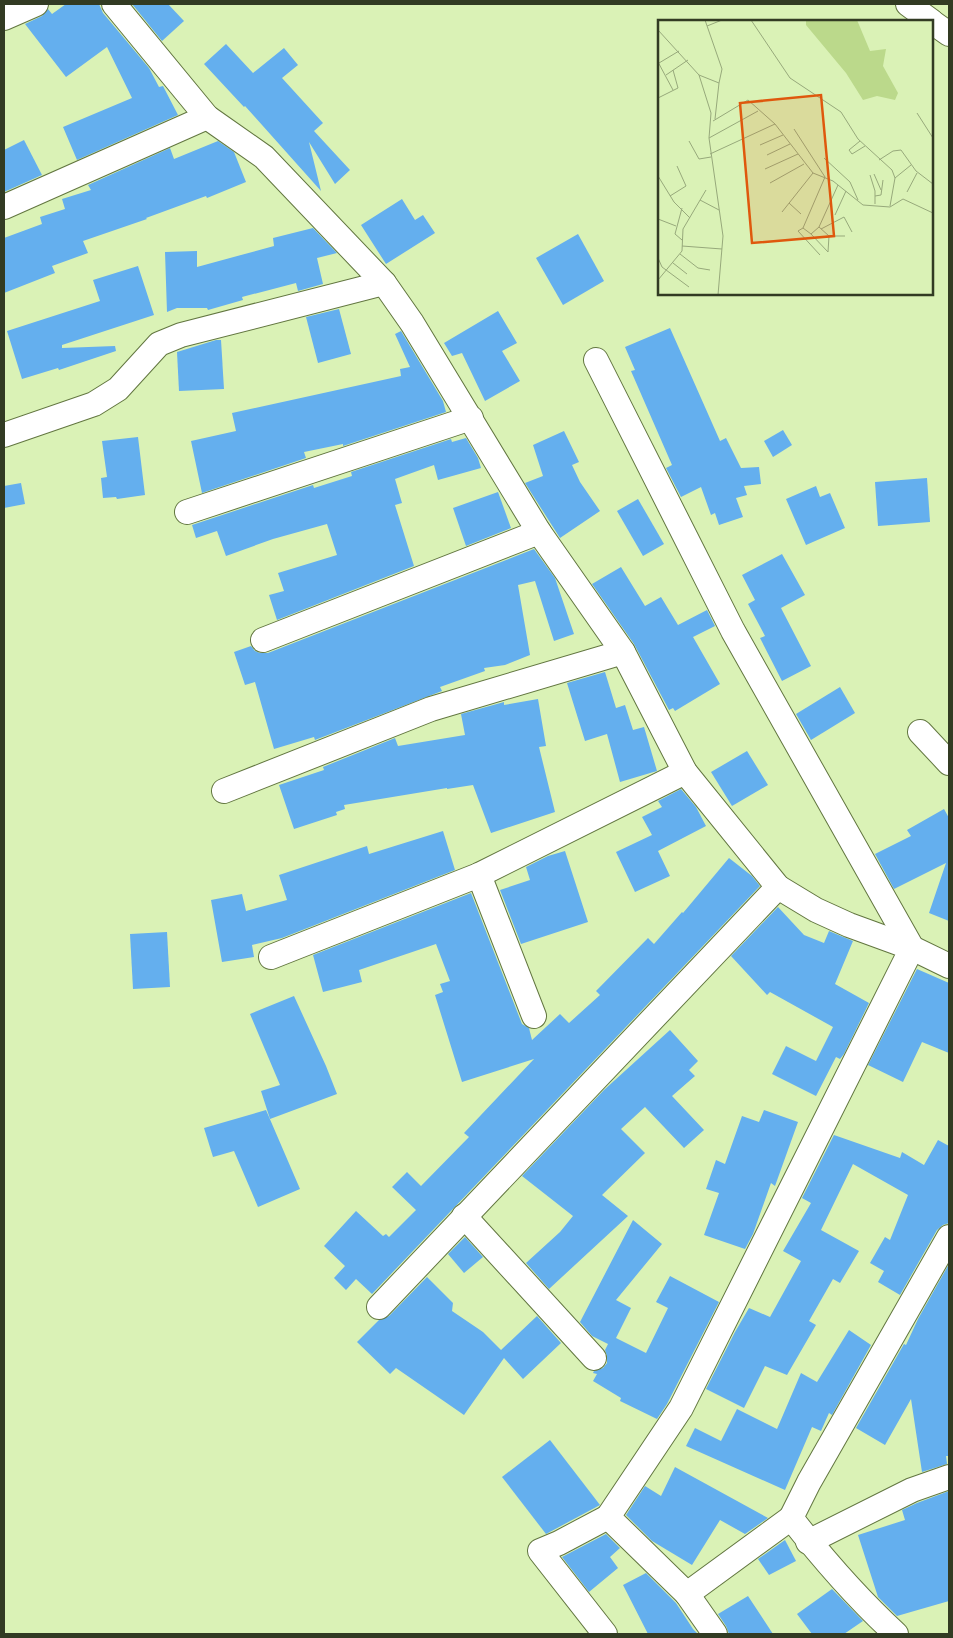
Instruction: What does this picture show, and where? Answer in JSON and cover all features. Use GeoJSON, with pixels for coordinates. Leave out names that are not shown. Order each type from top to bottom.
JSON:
{"type":"FeatureCollection","features":[{"type":"Feature","properties":{"kind":"street"},"geometry":{"type":"LineString","coordinates":[[4,18],[36,4]]}},
{"type":"Feature","properties":{"kind":"street"},"geometry":{"type":"LineString","coordinates":[[114,4],[207,117],[264,157],[384,283],[412,323],[539,532],[623,652],[685,772],[778,887],[816,910],[858,929],[912,948],[949,966]]}},
{"type":"Feature","properties":{"kind":"street"},"geometry":{"type":"LineString","coordinates":[[908,4],[931,20]]}},
{"type":"Feature","properties":{"kind":"street"},"geometry":{"type":"LineString","coordinates":[[933,22],[949,34]]}},
{"type":"Feature","properties":{"kind":"street"},"geometry":{"type":"LineString","coordinates":[[4,207],[207,117]]}},
{"type":"Feature","properties":{"kind":"street"},"geometry":{"type":"LineString","coordinates":[[4,435],[94,404],[118,389],[159,344],[182,335],[384,283]]}},
{"type":"Feature","properties":{"kind":"street"},"geometry":{"type":"LineString","coordinates":[[596,360],[733,631],[912,948]]}},
{"type":"Feature","properties":{"kind":"street"},"geometry":{"type":"LineString","coordinates":[[187,512],[471,418]]}},
{"type":"Feature","properties":{"kind":"street"},"geometry":{"type":"LineString","coordinates":[[263,640],[539,532]]}},
{"type":"Feature","properties":{"kind":"street"},"geometry":{"type":"LineString","coordinates":[[224,791],[431,709],[623,652]]}},
{"type":"Feature","properties":{"kind":"street"},"geometry":{"type":"LineString","coordinates":[[920,732],[949,763]]}},
{"type":"Feature","properties":{"kind":"street"},"geometry":{"type":"LineString","coordinates":[[271,958],[479,875],[685,772]]}},
{"type":"Feature","properties":{"kind":"street"},"geometry":{"type":"LineString","coordinates":[[479,875],[534,1016]]}},
{"type":"Feature","properties":{"kind":"street"},"geometry":{"type":"LineString","coordinates":[[380,1307],[464,1216],[778,887]]}},
{"type":"Feature","properties":{"kind":"street"},"geometry":{"type":"LineString","coordinates":[[604,1634],[540,1552],[559,1544],[608,1517],[681,1408],[912,948]]}},
{"type":"Feature","properties":{"kind":"street"},"geometry":{"type":"LineString","coordinates":[[464,1216],[594,1358]]}},
{"type":"Feature","properties":{"kind":"street"},"geometry":{"type":"LineString","coordinates":[[687,1594],[791,1518],[813,1473],[949,1236]]}},
{"type":"Feature","properties":{"kind":"street"},"geometry":{"type":"LineString","coordinates":[[808,1542],[912,1490],[949,1478]]}},
{"type":"Feature","properties":{"kind":"street"},"geometry":{"type":"LineString","coordinates":[[608,1517],[687,1594],[715,1634]]}},
{"type":"Feature","properties":{"kind":"street"},"geometry":{"type":"LineString","coordinates":[[791,1518],[808,1542],[884,1631]]}},
{"type":"Feature","properties":{"kind":"building"},"geometry":{"type":"Polygon","coordinates":[[[66,4],[99,4],[103,13],[149,68],[159,87],[163,86],[178,115],[77,160],[63,127],[132,98],[107,47],[66,77],[25,24],[42,16],[48,9],[52,14],[66,4]]]}},
{"type":"Feature","properties":{"kind":"building"},"geometry":{"type":"Polygon","coordinates":[[[132,4],[168,4],[184,21],[162,41],[132,4]]]}},
{"type":"Feature","properties":{"kind":"building"},"geometry":{"type":"Polygon","coordinates":[[[226,44],[253,73],[284,48],[298,65],[282,78],[323,123],[314,131],[350,170],[335,184],[309,142],[321,191],[245,106],[204,64],[226,44]]]}},
{"type":"Feature","properties":{"kind":"building"},"geometry":{"type":"Polygon","coordinates":[[[24,140],[42,175],[4,192],[4,150],[24,140]]]}},
{"type":"Feature","properties":{"kind":"building"},"geometry":{"type":"Polygon","coordinates":[[[218,141],[234,152],[246,182],[207,198],[206,196],[83,241],[88,253],[52,266],[55,273],[4,293],[4,238],[42,224],[40,217],[65,209],[62,199],[91,190],[88,185],[170,148],[174,159],[218,141]]]}},
{"type":"Feature","properties":{"kind":"building"},"geometry":{"type":"Polygon","coordinates":[[[402,199],[415,220],[423,215],[435,233],[386,264],[361,225],[402,199]]]}},
{"type":"Feature","properties":{"kind":"building"},"geometry":{"type":"Polygon","coordinates":[[[313,228],[337,253],[317,258],[323,284],[298,291],[296,283],[242,297],[243,300],[208,310],[207,308],[177,308],[167,312],[165,252],[197,251],[197,267],[274,246],[273,238],[313,228]]]}},
{"type":"Feature","properties":{"kind":"building"},"geometry":{"type":"Polygon","coordinates":[[[578,234],[604,281],[563,305],[536,258],[578,234]]]}},
{"type":"Feature","properties":{"kind":"building"},"geometry":{"type":"Polygon","coordinates":[[[138,266],[154,315],[62,345],[62,348],[115,346],[116,351],[59,370],[58,368],[22,379],[7,331],[100,301],[93,280],[138,266]]]}},
{"type":"Feature","properties":{"kind":"building"},"geometry":{"type":"Polygon","coordinates":[[[339,309],[351,354],[318,363],[306,317],[339,309]]]}},
{"type":"Feature","properties":{"kind":"building"},"geometry":{"type":"Polygon","coordinates":[[[498,311],[517,343],[502,351],[520,381],[485,401],[462,353],[452,356],[444,343],[498,311]]]}},
{"type":"Feature","properties":{"kind":"building"},"geometry":{"type":"Polygon","coordinates":[[[670,328],[720,441],[726,438],[741,468],[759,467],[761,484],[744,486],[747,495],[736,498],[743,517],[719,525],[715,513],[711,515],[701,487],[681,497],[666,468],[672,465],[631,371],[635,370],[625,347],[670,328]]]}},
{"type":"Feature","properties":{"kind":"building"},"geometry":{"type":"Polygon","coordinates":[[[401,331],[443,401],[446,412],[343,446],[343,444],[304,452],[306,458],[202,493],[191,441],[236,431],[232,413],[401,376],[400,369],[410,367],[395,334],[401,331]]]}},
{"type":"Feature","properties":{"kind":"building"},"geometry":{"type":"Polygon","coordinates":[[[221,340],[224,389],[179,391],[177,352],[221,340]]]}},
{"type":"Feature","properties":{"kind":"building"},"geometry":{"type":"Polygon","coordinates":[[[783,430],[792,445],[773,457],[764,441],[783,430]]]}},
{"type":"Feature","properties":{"kind":"building"},"geometry":{"type":"Polygon","coordinates":[[[564,431],[579,462],[572,465],[580,482],[600,511],[560,538],[525,483],[543,476],[533,445],[564,431]]]}},
{"type":"Feature","properties":{"kind":"building"},"geometry":{"type":"Polygon","coordinates":[[[138,437],[145,495],[117,499],[116,497],[103,498],[101,478],[107,477],[102,441],[138,437]]]}},
{"type":"Feature","properties":{"kind":"building"},"geometry":{"type":"Polygon","coordinates":[[[466,438],[478,458],[481,468],[438,480],[434,465],[395,479],[402,503],[395,505],[414,566],[277,620],[269,595],[284,591],[278,573],[337,555],[327,524],[273,539],[226,556],[217,531],[196,538],[192,525],[313,485],[314,488],[352,476],[351,472],[451,439],[452,442],[466,438]]]}},
{"type":"Feature","properties":{"kind":"building"},"geometry":{"type":"Polygon","coordinates":[[[927,478],[930,522],[878,526],[875,482],[927,478]]]}},
{"type":"Feature","properties":{"kind":"building"},"geometry":{"type":"Polygon","coordinates":[[[21,483],[25,504],[4,508],[4,486],[21,483]]]}},
{"type":"Feature","properties":{"kind":"building"},"geometry":{"type":"Polygon","coordinates":[[[816,486],[820,497],[830,493],[845,528],[806,545],[786,499],[816,486]]]}},
{"type":"Feature","properties":{"kind":"building"},"geometry":{"type":"Polygon","coordinates":[[[498,492],[511,528],[466,546],[453,508],[498,492]]]}},
{"type":"Feature","properties":{"kind":"building"},"geometry":{"type":"Polygon","coordinates":[[[638,499],[664,544],[643,556],[617,511],[638,499]]]}},
{"type":"Feature","properties":{"kind":"building"},"geometry":{"type":"Polygon","coordinates":[[[534,549],[555,578],[574,634],[554,641],[535,581],[518,585],[530,655],[505,665],[484,668],[485,671],[440,687],[442,691],[315,740],[314,737],[274,749],[255,682],[245,685],[234,652],[251,646],[255,651],[268,653],[534,549]]]}},
{"type":"Feature","properties":{"kind":"building"},"geometry":{"type":"Polygon","coordinates":[[[782,554],[805,595],[781,608],[811,666],[782,681],[760,638],[765,636],[748,604],[755,600],[742,575],[782,554]]]}},
{"type":"Feature","properties":{"kind":"building"},"geometry":{"type":"Polygon","coordinates":[[[621,567],[645,606],[661,597],[678,625],[707,610],[715,626],[693,637],[720,684],[675,711],[673,708],[669,710],[634,644],[592,584],[621,567]]]}},
{"type":"Feature","properties":{"kind":"building"},"geometry":{"type":"Polygon","coordinates":[[[605,672],[616,708],[625,705],[633,730],[644,727],[657,771],[620,782],[607,734],[585,741],[567,683],[605,672]]]}},
{"type":"Feature","properties":{"kind":"building"},"geometry":{"type":"Polygon","coordinates":[[[840,687],[855,713],[811,740],[796,714],[840,687]]]}},
{"type":"Feature","properties":{"kind":"building"},"geometry":{"type":"Polygon","coordinates":[[[538,699],[546,746],[539,747],[555,812],[491,833],[473,785],[344,805],[345,809],[336,812],[337,815],[294,829],[279,785],[324,770],[323,767],[395,738],[398,746],[465,735],[461,714],[504,702],[504,705],[538,699]]]}},
{"type":"Feature","properties":{"kind":"building"},"geometry":{"type":"Polygon","coordinates":[[[747,751],[768,785],[732,806],[711,772],[747,751]]]}},
{"type":"Feature","properties":{"kind":"building"},"geometry":{"type":"Polygon","coordinates":[[[681,789],[696,807],[706,826],[658,851],[670,876],[635,892],[616,852],[652,835],[642,817],[662,807],[658,801],[681,789]]]}},
{"type":"Feature","properties":{"kind":"building"},"geometry":{"type":"Polygon","coordinates":[[[944,809],[949,818],[949,921],[929,913],[946,863],[894,889],[875,854],[911,836],[907,830],[944,809]]]}},
{"type":"Feature","properties":{"kind":"building"},"geometry":{"type":"Polygon","coordinates":[[[443,831],[455,870],[282,938],[252,945],[254,957],[222,962],[211,900],[242,894],[246,911],[287,900],[279,875],[367,846],[369,854],[443,831]]]}},
{"type":"Feature","properties":{"kind":"building"},"geometry":{"type":"Polygon","coordinates":[[[565,851],[588,922],[521,944],[500,890],[530,880],[526,867],[548,856],[565,851]]]}},
{"type":"Feature","properties":{"kind":"building"},"geometry":{"type":"Polygon","coordinates":[[[729,858],[752,876],[760,886],[372,1294],[356,1279],[346,1290],[334,1278],[345,1266],[324,1246],[356,1211],[383,1236],[386,1234],[389,1237],[416,1210],[392,1187],[407,1172],[421,1186],[469,1137],[464,1133],[534,1059],[462,1082],[435,995],[443,992],[440,984],[450,981],[436,944],[359,970],[362,982],[323,992],[313,955],[471,893],[522,1024],[529,1028],[532,1040],[560,1014],[569,1023],[600,995],[596,991],[648,938],[654,944],[729,858]]]}},
{"type":"Feature","properties":{"kind":"building"},"geometry":{"type":"Polygon","coordinates":[[[778,907],[804,935],[824,943],[829,931],[853,941],[835,984],[869,1003],[844,1054],[840,1059],[836,1057],[816,1096],[772,1074],[786,1046],[816,1061],[833,1027],[770,992],[767,995],[731,956],[778,907]]]}},
{"type":"Feature","properties":{"kind":"building"},"geometry":{"type":"Polygon","coordinates":[[[167,932],[170,987],[133,989],[130,934],[167,932]]]}},
{"type":"Feature","properties":{"kind":"building"},"geometry":{"type":"Polygon","coordinates":[[[917,969],[949,983],[949,1053],[922,1042],[903,1082],[868,1065],[917,969]]]}},
{"type":"Feature","properties":{"kind":"building"},"geometry":{"type":"Polygon","coordinates":[[[294,996],[337,1094],[270,1119],[261,1091],[280,1085],[250,1014],[294,996]]]}},
{"type":"Feature","properties":{"kind":"building"},"geometry":{"type":"Polygon","coordinates":[[[670,1030],[698,1061],[689,1070],[695,1076],[672,1096],[704,1130],[684,1148],[645,1107],[621,1129],[645,1153],[602,1195],[628,1216],[549,1289],[526,1263],[560,1232],[573,1216],[522,1176],[604,1090],[670,1030]]]}},
{"type":"Feature","properties":{"kind":"building"},"geometry":{"type":"Polygon","coordinates":[[[266,1110],[300,1189],[258,1207],[234,1151],[213,1157],[204,1128],[266,1110]]]}},
{"type":"Feature","properties":{"kind":"building"},"geometry":{"type":"Polygon","coordinates":[[[764,1110],[798,1122],[775,1186],[771,1183],[753,1234],[745,1249],[704,1235],[719,1193],[706,1189],[716,1160],[725,1164],[742,1116],[759,1122],[764,1110]]]}},
{"type":"Feature","properties":{"kind":"building"},"geometry":{"type":"Polygon","coordinates":[[[834,1135],[900,1158],[902,1152],[924,1165],[938,1140],[949,1146],[949,1223],[937,1230],[900,1295],[878,1282],[884,1271],[870,1263],[885,1237],[890,1240],[908,1195],[853,1164],[821,1230],[859,1251],[840,1283],[833,1279],[809,1321],[816,1325],[787,1375],[765,1366],[744,1408],[706,1389],[749,1308],[770,1317],[801,1261],[783,1251],[811,1203],[802,1198],[834,1135]]]}},
{"type":"Feature","properties":{"kind":"building"},"geometry":{"type":"Polygon","coordinates":[[[633,1220],[662,1244],[616,1300],[631,1308],[616,1338],[646,1353],[668,1308],[656,1302],[670,1276],[719,1302],[667,1404],[657,1419],[620,1401],[621,1398],[593,1381],[597,1374],[593,1373],[594,1371],[603,1368],[607,1363],[605,1350],[608,1344],[592,1336],[580,1322],[633,1220]]]}},
{"type":"Feature","properties":{"kind":"building"},"geometry":{"type":"Polygon","coordinates":[[[465,1237],[483,1257],[464,1273],[448,1254],[465,1237]]]}},
{"type":"Feature","properties":{"kind":"building"},"geometry":{"type":"Polygon","coordinates":[[[949,1264],[949,1456],[946,1456],[947,1464],[922,1472],[911,1399],[885,1445],[856,1428],[904,1344],[906,1345],[918,1319],[949,1264]]]}},
{"type":"Feature","properties":{"kind":"building"},"geometry":{"type":"Polygon","coordinates":[[[427,1277],[453,1303],[452,1311],[483,1332],[501,1350],[537,1316],[561,1343],[523,1379],[504,1358],[464,1415],[396,1368],[390,1374],[357,1342],[379,1320],[389,1316],[427,1277]]]}},
{"type":"Feature","properties":{"kind":"building"},"geometry":{"type":"Polygon","coordinates":[[[849,1330],[871,1345],[832,1415],[829,1413],[821,1431],[812,1427],[785,1490],[686,1446],[695,1428],[721,1441],[737,1409],[777,1429],[801,1373],[817,1382],[849,1330]]]}},
{"type":"Feature","properties":{"kind":"building"},"geometry":{"type":"Polygon","coordinates":[[[550,1440],[600,1505],[546,1534],[502,1477],[550,1440]]]}},
{"type":"Feature","properties":{"kind":"building"},"geometry":{"type":"Polygon","coordinates":[[[675,1467],[768,1518],[745,1534],[720,1520],[692,1565],[652,1541],[626,1515],[645,1486],[661,1496],[675,1467]]]}},
{"type":"Feature","properties":{"kind":"building"},"geometry":{"type":"Polygon","coordinates":[[[949,1491],[949,1601],[897,1616],[878,1597],[858,1535],[905,1520],[902,1510],[949,1491]]]}},
{"type":"Feature","properties":{"kind":"building"},"geometry":{"type":"Polygon","coordinates":[[[606,1534],[620,1548],[610,1557],[618,1568],[589,1592],[562,1557],[606,1534]]]}},
{"type":"Feature","properties":{"kind":"building"},"geometry":{"type":"Polygon","coordinates":[[[785,1540],[796,1561],[769,1575],[758,1559],[785,1540]]]}},
{"type":"Feature","properties":{"kind":"building"},"geometry":{"type":"Polygon","coordinates":[[[646,1573],[676,1603],[698,1634],[648,1634],[623,1585],[646,1573]]]}},
{"type":"Feature","properties":{"kind":"building"},"geometry":{"type":"Polygon","coordinates":[[[832,1589],[863,1621],[844,1634],[812,1634],[797,1614],[832,1589]]]}},
{"type":"Feature","properties":{"kind":"building"},"geometry":{"type":"Polygon","coordinates":[[[748,1596],[773,1634],[729,1634],[718,1614],[748,1596]]]}}]}
